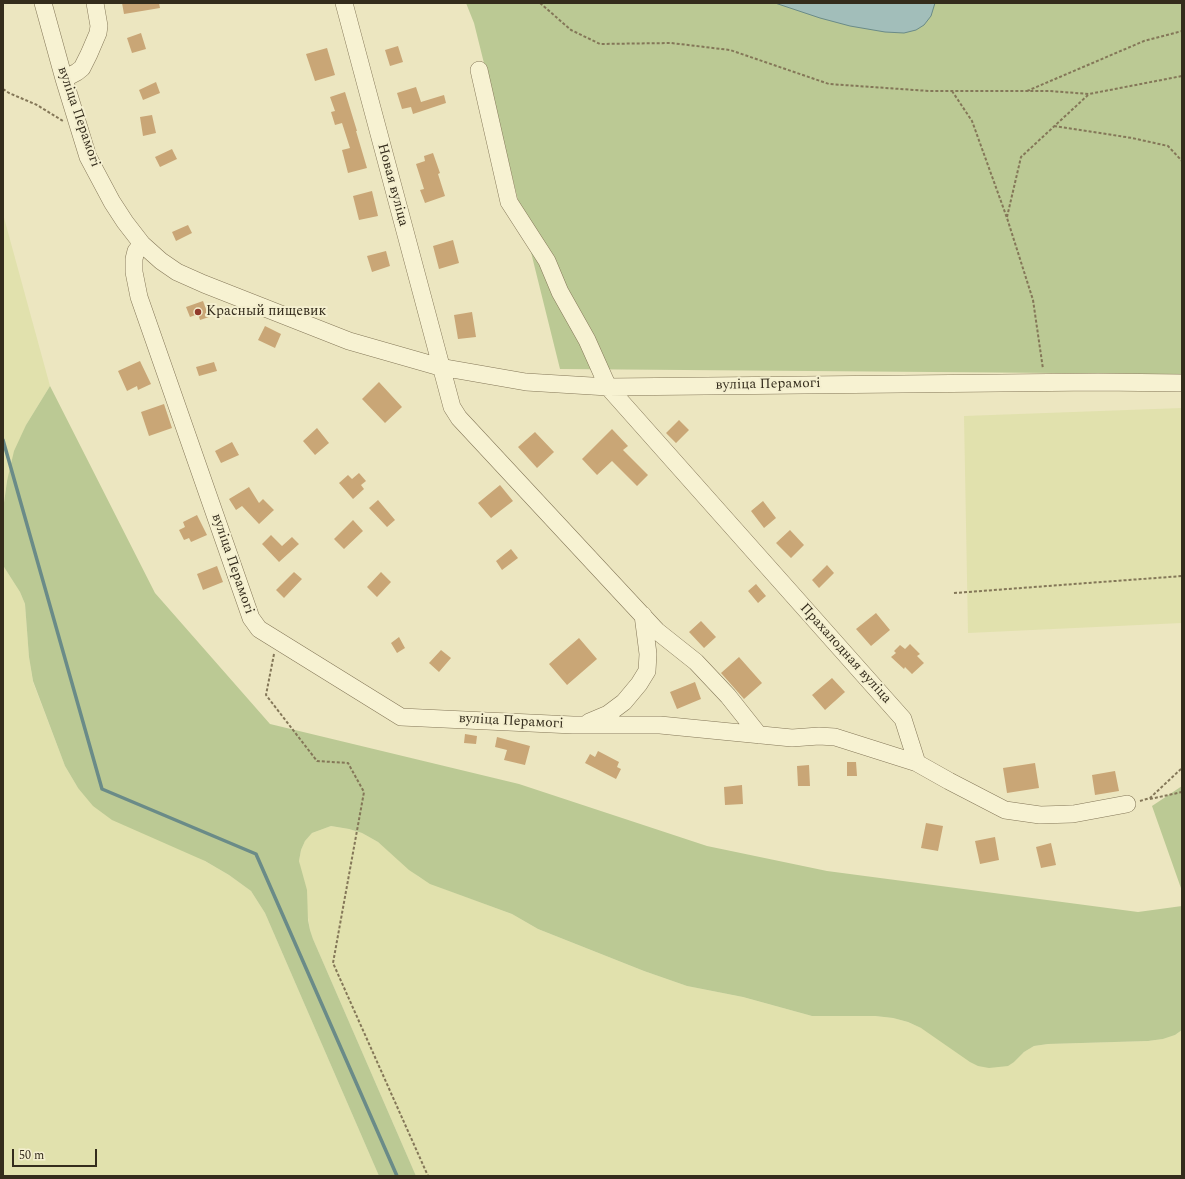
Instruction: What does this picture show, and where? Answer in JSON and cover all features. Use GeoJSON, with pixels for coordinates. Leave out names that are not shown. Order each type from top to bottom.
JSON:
{"type":"FeatureCollection","features":[{"type":"Feature","properties":{"kind":"street","name":"вуліца Перамогі"},"geometry":{"type":"LineString","coordinates":[[43,3],[88,157],[112,202],[142,244],[177,272],[349,341],[440,367],[526,382],[608,387],[1098,382],[1182,383]]}},
{"type":"Feature","properties":{"kind":"street"},"geometry":{"type":"LineString","coordinates":[[64,79],[82,68],[98,33],[99,26],[95,3]]}},
{"type":"Feature","properties":{"kind":"street","name":"Новая вуліца"},"geometry":{"type":"LineString","coordinates":[[344,3],[440,367]]}},
{"type":"Feature","properties":{"kind":"street","name":"Прахалодная вуліца"},"geometry":{"type":"LineString","coordinates":[[479,70],[509,202],[547,261],[560,292],[587,340],[608,387],[903,720],[917,763]]}},
{"type":"Feature","properties":{"kind":"street","name":"вуліца Перамогі"},"geometry":{"type":"LineString","coordinates":[[142,244],[136,251],[134,259],[134,272],[139,297],[251,618],[259,629],[401,717],[573,725],[660,725],[792,738],[819,736],[835,737],[917,763]]}},
{"type":"Feature","properties":{"kind":"street"},"geometry":{"type":"LineString","coordinates":[[440,367],[452,407],[459,418],[657,631],[696,662],[728,696],[759,735]]}},
{"type":"Feature","properties":{"kind":"street","name":"вуліца Перамогі"},"geometry":{"type":"LineString","coordinates":[[573,725],[593,720],[608,714],[624,702],[639,684],[647,671],[648,654],[643,615]]}},
{"type":"Feature","properties":{"kind":"street"},"geometry":{"type":"LineString","coordinates":[[917,763],[1005,810],[1040,815],[1073,814],[1127,804]]}},
{"type":"Feature","properties":{"kind":"path"},"geometry":{"type":"LineString","coordinates":[[540,3],[571,30],[600,44],[672,43],[730,50],[829,84],[929,91],[1049,91],[1089,94],[1182,76]]}},
{"type":"Feature","properties":{"kind":"path"},"geometry":{"type":"LineString","coordinates":[[1025,91],[1144,41],[1182,30]]}},
{"type":"Feature","properties":{"kind":"path"},"geometry":{"type":"LineString","coordinates":[[3,89],[37,105],[81,133]]}},
{"type":"Feature","properties":{"kind":"path"},"geometry":{"type":"LineString","coordinates":[[952,91],[972,121],[1007,218],[1033,300],[1044,383]]}},
{"type":"Feature","properties":{"kind":"path"},"geometry":{"type":"LineString","coordinates":[[1007,218],[1021,157],[1089,94]]}},
{"type":"Feature","properties":{"kind":"path"},"geometry":{"type":"LineString","coordinates":[[1054,126],[1132,138],[1168,146],[1182,161]]}},
{"type":"Feature","properties":{"kind":"path"},"geometry":{"type":"LineString","coordinates":[[954,593],[1182,576]]}},
{"type":"Feature","properties":{"kind":"path"},"geometry":{"type":"LineString","coordinates":[[277,641],[266,695],[317,761],[348,763],[364,792],[333,963],[428,1176]]}},
{"type":"Feature","properties":{"kind":"path"},"geometry":{"type":"LineString","coordinates":[[1127,804],[1150,798],[1182,768]]}},
{"type":"Feature","properties":{"kind":"path"},"geometry":{"type":"LineString","coordinates":[[1127,804],[1182,792]]}},
{"type":"Feature","properties":{"kind":"green space"},"geometry":{"type":"Polygon","coordinates":[[[466,3],[1182,3],[1182,374],[560,369],[474,23],[466,3]]]}},
{"type":"Feature","properties":{"kind":"green space"},"geometry":{"type":"Polygon","coordinates":[[[3,214],[50,386],[26,425],[7,481],[3,510],[3,214]]]}},
{"type":"Feature","properties":{"kind":"green space"},"geometry":{"type":"Polygon","coordinates":[[[50,386],[155,593],[270,724],[519,784],[707,846],[827,871],[1138,912],[1182,906],[1182,1030],[1175,1035],[1163,1039],[1148,1041],[1048,1044],[1034,1046],[1024,1052],[1008,1066],[989,1068],[978,1066],[921,1028],[908,1022],[893,1018],[875,1016],[812,1016],[743,997],[687,986],[644,971],[538,929],[512,914],[430,884],[409,870],[378,842],[362,833],[331,826],[312,833],[305,841],[301,850],[299,861],[307,890],[308,920],[310,930],[416,1176],[379,1176],[265,913],[251,891],[229,875],[205,861],[112,820],[93,806],[78,788],[65,766],[33,681],[29,657],[25,604],[20,592],[3,563],[3,510],[7,481],[14,451],[26,425],[50,386]]]}},
{"type":"Feature","properties":{"kind":"green space"},"geometry":{"type":"Polygon","coordinates":[[[1182,408],[1182,623],[968,633],[964,416],[1182,408]]]}},
{"type":"Feature","properties":{"kind":"green space"},"geometry":{"type":"Polygon","coordinates":[[[3,563],[20,592],[25,604],[29,657],[33,682],[65,766],[78,788],[229,875],[251,891],[265,913],[379,1176],[3,1176],[3,563]]]}},
{"type":"Feature","properties":{"kind":"green space"},"geometry":{"type":"Polygon","coordinates":[[[1182,786],[1182,891],[1152,806],[1182,786]]]}},
{"type":"Feature","properties":{"kind":"green space"},"geometry":{"type":"Polygon","coordinates":[[[331,826],[362,833],[378,842],[419,877],[442,888],[512,914],[538,929],[644,971],[687,986],[743,997],[812,1016],[875,1016],[893,1018],[908,1022],[1014,1062],[1024,1052],[1034,1046],[1048,1044],[1148,1041],[1163,1039],[1175,1035],[1182,1030],[1182,1176],[416,1176],[310,930],[299,861],[301,850],[305,841],[312,833],[331,826]]]}},
{"type":"Feature","properties":{"kind":"water"},"geometry":{"type":"Polygon","coordinates":[[[775,3],[935,3],[931,16],[924,25],[916,30],[904,33],[885,32],[850,26],[775,3]]]}},
{"type":"Feature","properties":{"kind":"building"},"geometry":{"type":"Polygon","coordinates":[[[122,3],[159,3],[160,8],[124,14],[122,3]]]}},
{"type":"Feature","properties":{"kind":"building"},"geometry":{"type":"Polygon","coordinates":[[[141,33],[146,49],[132,53],[127,38],[141,33]]]}},
{"type":"Feature","properties":{"kind":"building"},"geometry":{"type":"Polygon","coordinates":[[[398,46],[403,62],[390,66],[385,50],[398,46]]]}},
{"type":"Feature","properties":{"kind":"building"},"geometry":{"type":"Polygon","coordinates":[[[327,48],[335,75],[315,81],[306,54],[327,48]]]}},
{"type":"Feature","properties":{"kind":"building"},"geometry":{"type":"Polygon","coordinates":[[[156,82],[160,93],[143,100],[139,90],[156,82]]]}},
{"type":"Feature","properties":{"kind":"building"},"geometry":{"type":"Polygon","coordinates":[[[416,87],[421,102],[444,95],[446,103],[413,114],[411,107],[402,109],[397,93],[416,87]]]}},
{"type":"Feature","properties":{"kind":"building"},"geometry":{"type":"Polygon","coordinates":[[[345,92],[367,168],[348,173],[342,150],[350,148],[342,123],[335,125],[331,112],[335,111],[330,97],[345,92]]]}},
{"type":"Feature","properties":{"kind":"building"},"geometry":{"type":"Polygon","coordinates":[[[152,115],[156,133],[143,136],[140,117],[152,115]]]}},
{"type":"Feature","properties":{"kind":"building"},"geometry":{"type":"Polygon","coordinates":[[[172,149],[177,159],[160,167],[155,157],[172,149]]]}},
{"type":"Feature","properties":{"kind":"building"},"geometry":{"type":"Polygon","coordinates":[[[433,153],[440,173],[438,174],[445,196],[425,203],[420,190],[424,189],[416,164],[425,161],[424,156],[433,153]]]}},
{"type":"Feature","properties":{"kind":"building"},"geometry":{"type":"Polygon","coordinates":[[[372,191],[378,216],[359,220],[353,196],[372,191]]]}},
{"type":"Feature","properties":{"kind":"building"},"geometry":{"type":"Polygon","coordinates":[[[188,225],[192,233],[176,241],[172,232],[188,225]]]}},
{"type":"Feature","properties":{"kind":"building"},"geometry":{"type":"Polygon","coordinates":[[[453,240],[459,263],[439,269],[433,246],[453,240]]]}},
{"type":"Feature","properties":{"kind":"building"},"geometry":{"type":"Polygon","coordinates":[[[386,251],[390,266],[372,272],[367,256],[386,251]]]}},
{"type":"Feature","properties":{"kind":"building"},"geometry":{"type":"Polygon","coordinates":[[[203,301],[209,317],[200,320],[198,314],[190,317],[186,307],[203,301]]]}},
{"type":"Feature","properties":{"kind":"building"},"geometry":{"type":"Polygon","coordinates":[[[472,312],[476,337],[458,339],[454,315],[472,312]]]}},
{"type":"Feature","properties":{"kind":"building"},"geometry":{"type":"Polygon","coordinates":[[[265,326],[281,334],[275,348],[258,340],[265,326]]]}},
{"type":"Feature","properties":{"kind":"building"},"geometry":{"type":"Polygon","coordinates":[[[140,361],[151,384],[138,390],[137,386],[127,391],[118,371],[140,361]]]}},
{"type":"Feature","properties":{"kind":"building"},"geometry":{"type":"Polygon","coordinates":[[[214,362],[217,371],[199,376],[196,367],[214,362]]]}},
{"type":"Feature","properties":{"kind":"building"},"geometry":{"type":"Polygon","coordinates":[[[379,382],[402,407],[385,423],[362,399],[379,382]]]}},
{"type":"Feature","properties":{"kind":"building"},"geometry":{"type":"Polygon","coordinates":[[[164,404],[172,428],[149,436],[141,412],[164,404]]]}},
{"type":"Feature","properties":{"kind":"building"},"geometry":{"type":"Polygon","coordinates":[[[679,420],[689,430],[676,443],[666,433],[679,420]]]}},
{"type":"Feature","properties":{"kind":"building"},"geometry":{"type":"Polygon","coordinates":[[[317,428],[329,443],[315,455],[303,441],[317,428]]]}},
{"type":"Feature","properties":{"kind":"building"},"geometry":{"type":"Polygon","coordinates":[[[612,429],[628,446],[623,450],[648,475],[637,486],[612,461],[597,475],[582,459],[612,429]]]}},
{"type":"Feature","properties":{"kind":"building"},"geometry":{"type":"Polygon","coordinates":[[[535,432],[554,452],[537,468],[518,447],[535,432]]]}},
{"type":"Feature","properties":{"kind":"building"},"geometry":{"type":"Polygon","coordinates":[[[232,442],[239,455],[221,463],[215,451],[232,442]]]}},
{"type":"Feature","properties":{"kind":"building"},"geometry":{"type":"Polygon","coordinates":[[[359,473],[366,481],[361,485],[364,489],[353,499],[339,483],[348,475],[352,479],[359,473]]]}},
{"type":"Feature","properties":{"kind":"building"},"geometry":{"type":"Polygon","coordinates":[[[500,485],[513,501],[491,518],[478,503],[500,485]]]}},
{"type":"Feature","properties":{"kind":"building"},"geometry":{"type":"Polygon","coordinates":[[[249,487],[259,503],[263,499],[274,510],[259,524],[242,506],[236,510],[229,499],[249,487]]]}},
{"type":"Feature","properties":{"kind":"building"},"geometry":{"type":"Polygon","coordinates":[[[378,500],[395,520],[387,527],[369,508],[378,500]]]}},
{"type":"Feature","properties":{"kind":"building"},"geometry":{"type":"Polygon","coordinates":[[[763,501],[776,518],[764,528],[751,511],[763,501]]]}},
{"type":"Feature","properties":{"kind":"building"},"geometry":{"type":"Polygon","coordinates":[[[197,515],[207,535],[191,542],[189,538],[184,540],[179,530],[185,527],[183,522],[197,515]]]}},
{"type":"Feature","properties":{"kind":"building"},"geometry":{"type":"Polygon","coordinates":[[[353,520],[363,531],[344,549],[334,539],[353,520]]]}},
{"type":"Feature","properties":{"kind":"building"},"geometry":{"type":"Polygon","coordinates":[[[790,530],[804,545],[791,558],[776,543],[790,530]]]}},
{"type":"Feature","properties":{"kind":"building"},"geometry":{"type":"Polygon","coordinates":[[[271,535],[282,546],[292,537],[299,544],[279,562],[262,544],[271,535]]]}},
{"type":"Feature","properties":{"kind":"building"},"geometry":{"type":"Polygon","coordinates":[[[511,549],[518,558],[502,570],[496,561],[511,549]]]}},
{"type":"Feature","properties":{"kind":"building"},"geometry":{"type":"Polygon","coordinates":[[[827,565],[834,573],[819,588],[812,580],[827,565]]]}},
{"type":"Feature","properties":{"kind":"building"},"geometry":{"type":"Polygon","coordinates":[[[217,566],[223,582],[203,590],[197,574],[217,566]]]}},
{"type":"Feature","properties":{"kind":"building"},"geometry":{"type":"Polygon","coordinates":[[[294,572],[302,579],[284,598],[276,590],[294,572]]]}},
{"type":"Feature","properties":{"kind":"building"},"geometry":{"type":"Polygon","coordinates":[[[381,572],[391,582],[377,597],[367,587],[381,572]]]}},
{"type":"Feature","properties":{"kind":"building"},"geometry":{"type":"Polygon","coordinates":[[[756,584],[766,596],[758,603],[748,591],[756,584]]]}},
{"type":"Feature","properties":{"kind":"building"},"geometry":{"type":"Polygon","coordinates":[[[876,613],[890,630],[871,646],[856,629],[876,613]]]}},
{"type":"Feature","properties":{"kind":"building"},"geometry":{"type":"Polygon","coordinates":[[[701,621],[716,637],[704,648],[689,632],[701,621]]]}},
{"type":"Feature","properties":{"kind":"building"},"geometry":{"type":"Polygon","coordinates":[[[399,637],[405,648],[397,653],[391,643],[399,637]]]}},
{"type":"Feature","properties":{"kind":"building"},"geometry":{"type":"Polygon","coordinates":[[[579,638],[597,659],[567,685],[549,664],[579,638]]]}},
{"type":"Feature","properties":{"kind":"building"},"geometry":{"type":"Polygon","coordinates":[[[910,644],[920,654],[917,656],[924,663],[912,674],[891,657],[896,653],[894,651],[900,645],[905,649],[910,644]]]}},
{"type":"Feature","properties":{"kind":"building"},"geometry":{"type":"Polygon","coordinates":[[[441,650],[451,658],[439,672],[429,663],[441,650]]]}},
{"type":"Feature","properties":{"kind":"building"},"geometry":{"type":"Polygon","coordinates":[[[739,657],[762,683],[744,699],[721,673],[739,657]]]}},
{"type":"Feature","properties":{"kind":"building"},"geometry":{"type":"Polygon","coordinates":[[[832,678],[845,692],[825,710],[812,695],[832,678]]]}},
{"type":"Feature","properties":{"kind":"building"},"geometry":{"type":"Polygon","coordinates":[[[695,682],[701,699],[677,709],[670,692],[695,682]]]}},
{"type":"Feature","properties":{"kind":"building"},"geometry":{"type":"Polygon","coordinates":[[[465,734],[477,736],[476,744],[464,743],[465,734]]]}},
{"type":"Feature","properties":{"kind":"building"},"geometry":{"type":"Polygon","coordinates":[[[497,737],[530,746],[525,765],[504,760],[507,750],[495,747],[497,737]]]}},
{"type":"Feature","properties":{"kind":"building"},"geometry":{"type":"Polygon","coordinates":[[[598,751],[619,762],[617,767],[621,769],[616,779],[585,763],[590,754],[595,757],[598,751]]]}},
{"type":"Feature","properties":{"kind":"building"},"geometry":{"type":"Polygon","coordinates":[[[847,762],[856,762],[857,776],[847,776],[847,762]]]}},
{"type":"Feature","properties":{"kind":"building"},"geometry":{"type":"Polygon","coordinates":[[[1035,763],[1039,788],[1007,793],[1003,768],[1035,763]]]}},
{"type":"Feature","properties":{"kind":"building"},"geometry":{"type":"Polygon","coordinates":[[[809,765],[810,786],[798,786],[797,766],[809,765]]]}},
{"type":"Feature","properties":{"kind":"building"},"geometry":{"type":"Polygon","coordinates":[[[1115,771],[1119,791],[1095,795],[1092,775],[1115,771]]]}},
{"type":"Feature","properties":{"kind":"building"},"geometry":{"type":"Polygon","coordinates":[[[742,785],[743,804],[725,805],[724,787],[742,785]]]}},
{"type":"Feature","properties":{"kind":"building"},"geometry":{"type":"Polygon","coordinates":[[[926,823],[943,826],[938,851],[921,848],[926,823]]]}},
{"type":"Feature","properties":{"kind":"building"},"geometry":{"type":"Polygon","coordinates":[[[995,837],[999,860],[980,864],[975,841],[995,837]]]}},
{"type":"Feature","properties":{"kind":"building"},"geometry":{"type":"Polygon","coordinates":[[[1051,843],[1056,865],[1041,868],[1036,847],[1051,843]]]}},
{"type":"Feature","properties":{"kind":"waterway"},"geometry":{"type":"LineString","coordinates":[[3,440],[102,789],[256,854],[397,1176]]}},
{"type":"Feature","properties":{"kind":"place","name":"Красный пищевик"},"geometry":{"type":"Point","coordinates":[198,312]}}]}
